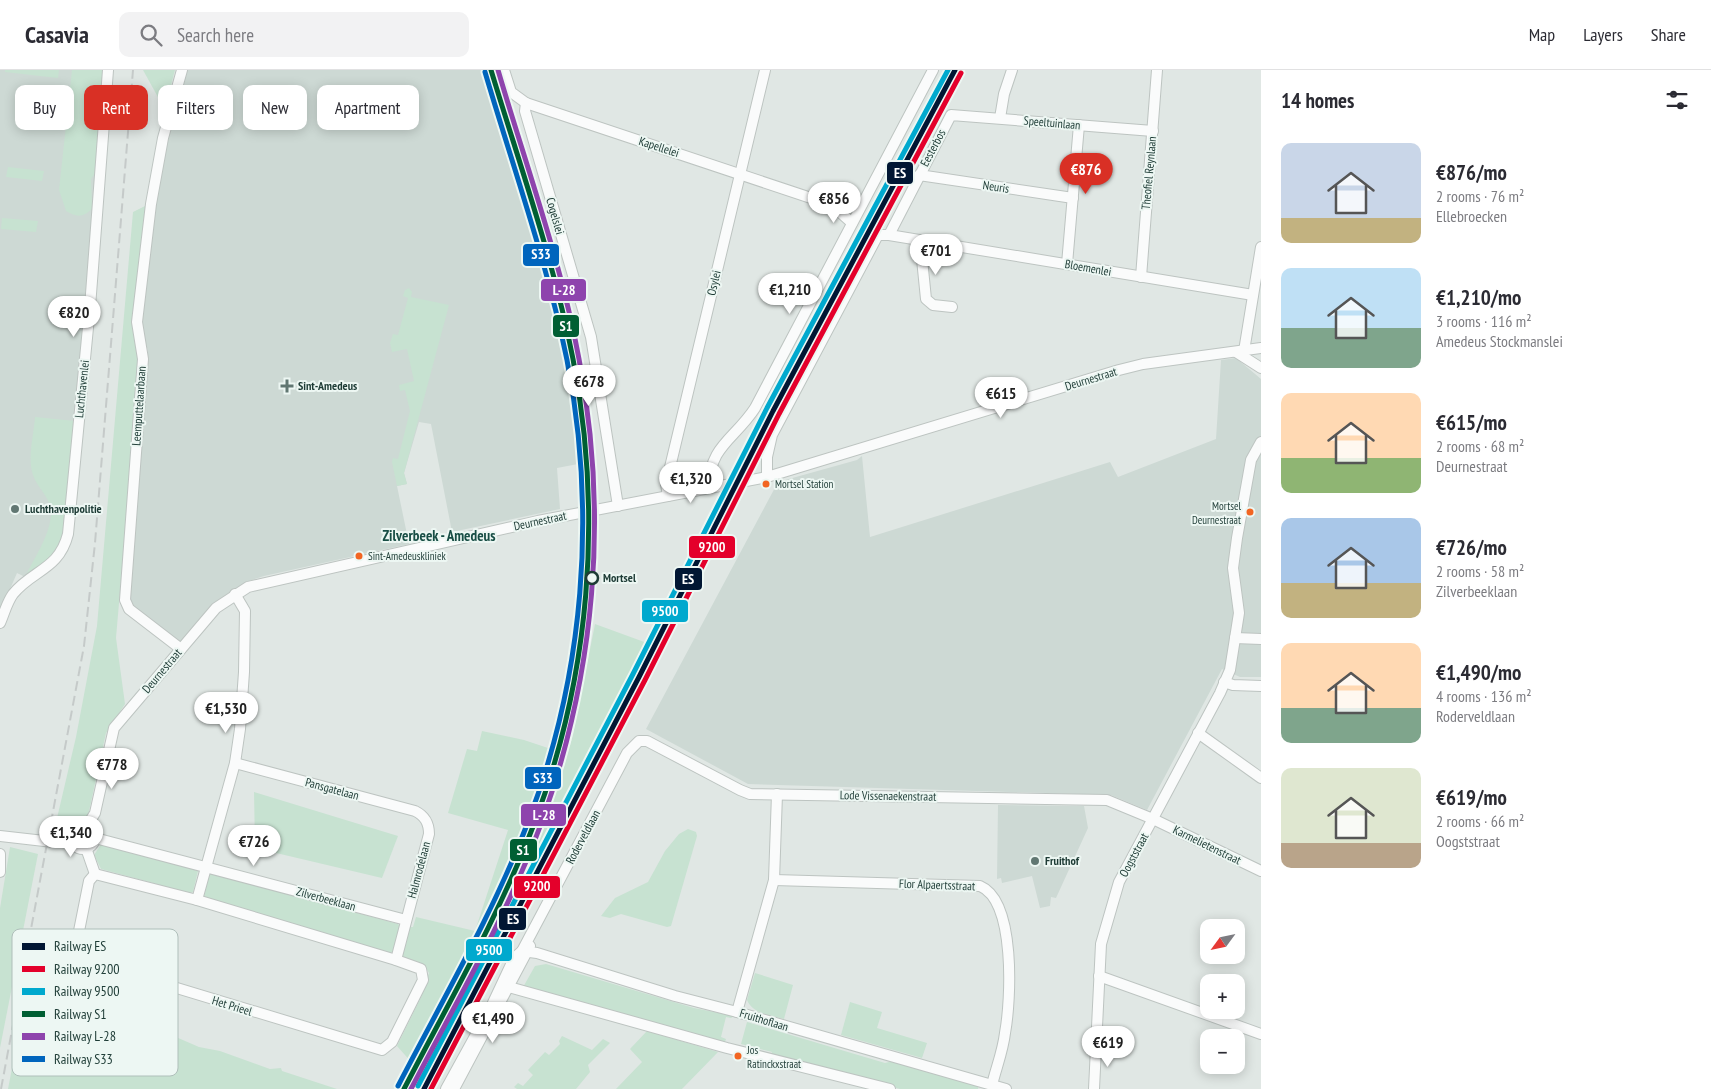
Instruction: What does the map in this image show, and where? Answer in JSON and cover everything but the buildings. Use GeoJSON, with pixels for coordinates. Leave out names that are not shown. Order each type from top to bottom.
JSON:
{"type":"FeatureCollection","features":[{"type":"Feature","properties":{"kind":"street","name":"Luchthavenlei"},"geometry":{"type":"LineString","coordinates":[[0,623],[13,594],[51,564],[64,549],[68,534],[90,307],[108,70]]}},
{"type":"Feature","properties":{"kind":"street","name":"Leemputtelaarbaan"},"geometry":{"type":"LineString","coordinates":[[181,649],[129,609],[125,600],[143,359],[137,322],[151,204],[163,138],[182,70]]}},
{"type":"Feature","properties":{"kind":"street","name":"Kapellelei"},"geometry":{"type":"LineString","coordinates":[[504,70],[511,92],[526,103],[832,206],[852,222]]}},
{"type":"Feature","properties":{"kind":"street"},"geometry":{"type":"LineString","coordinates":[[709,488],[710,470],[715,454],[755,408],[933,70]]}},
{"type":"Feature","properties":{"kind":"street"},"geometry":{"type":"LineString","coordinates":[[1000,118],[1004,94],[1012,70]]}},
{"type":"Feature","properties":{"kind":"street","name":"Theofiel Reynlaan"},"geometry":{"type":"LineString","coordinates":[[1141,276],[1158,70]]}},
{"type":"Feature","properties":{"kind":"street","name":"Osylei"},"geometry":{"type":"LineString","coordinates":[[668,496],[666,484],[764,75]]}},
{"type":"Feature","properties":{"kind":"street","name":"Cogelslei"},"geometry":{"type":"LineString","coordinates":[[526,103],[525,111],[591,337],[618,506]]}},
{"type":"Feature","properties":{"kind":"street","name":"Speeltuinlaan"},"geometry":{"type":"LineString","coordinates":[[951,115],[1153,131]]}},
{"type":"Feature","properties":{"kind":"street","name":"Eesterbos"},"geometry":{"type":"LineString","coordinates":[[889,235],[951,115]]}},
{"type":"Feature","properties":{"kind":"street"},"geometry":{"type":"LineString","coordinates":[[1067,264],[1079,125]]}},
{"type":"Feature","properties":{"kind":"street","name":"Neuris"},"geometry":{"type":"LineString","coordinates":[[919,175],[1073,198]]}},
{"type":"Feature","properties":{"kind":"street","name":"Kapellelei"},"geometry":{"type":"LineString","coordinates":[[832,206],[862,204]]}},
{"type":"Feature","properties":{"kind":"street"},"geometry":{"type":"LineString","coordinates":[[767,477],[767,457],[776,428],[876,238],[880,235],[889,235]]}},
{"type":"Feature","properties":{"kind":"street","name":"Bloemenlei"},"geometry":{"type":"LineString","coordinates":[[889,235],[1253,295]]}},
{"type":"Feature","properties":{"kind":"street"},"geometry":{"type":"LineString","coordinates":[[923,240],[921,249],[926,299],[933,304],[952,307]]}},
{"type":"Feature","properties":{"kind":"street"},"geometry":{"type":"LineString","coordinates":[[1240,351],[1253,295],[1261,246]]}},
{"type":"Feature","properties":{"kind":"street","name":"Deurnestraat"},"geometry":{"type":"LineString","coordinates":[[71,840],[75,828],[87,826],[95,813],[114,728],[216,608],[235,594],[265,581],[618,506],[767,477],[1119,370],[1143,364],[1261,348]]}},
{"type":"Feature","properties":{"kind":"street","name":"Deurnestraat"},"geometry":{"type":"LineString","coordinates":[[1260,367],[1257,355],[1261,348]]}},
{"type":"Feature","properties":{"kind":"street","name":"Deurnestraat"},"geometry":{"type":"LineString","coordinates":[[1240,351],[1260,367]]}},
{"type":"Feature","properties":{"kind":"street","name":"Oogststraat"},"geometry":{"type":"LineString","coordinates":[[1094,1089],[1101,944],[1108,913],[1119,882],[1230,670],[1239,612],[1234,576],[1236,546],[1251,460],[1261,442]]}},
{"type":"Feature","properties":{"kind":"street"},"geometry":{"type":"LineString","coordinates":[[197,900],[234,763],[244,682],[245,622],[245,611],[235,594]]}},
{"type":"Feature","properties":{"kind":"street"},"geometry":{"type":"LineString","coordinates":[[1235,638],[1261,638]]}},
{"type":"Feature","properties":{"kind":"street"},"geometry":{"type":"LineString","coordinates":[[1224,682],[1233,685],[1261,686]]}},
{"type":"Feature","properties":{"kind":"street"},"geometry":{"type":"LineString","coordinates":[[1198,733],[1261,778]]}},
{"type":"Feature","properties":{"kind":"street","name":"Lode Vissenaekenstraat"},"geometry":{"type":"LineString","coordinates":[[634,744],[639,741],[646,741],[745,792],[1107,800],[1153,819]]}},
{"type":"Feature","properties":{"kind":"street","name":"Roderveldlaan"},"geometry":{"type":"LineString","coordinates":[[454,1089],[509,987],[533,931],[634,744]]}},
{"type":"Feature","properties":{"kind":"street","name":"Pansgatelaan"},"geometry":{"type":"LineString","coordinates":[[234,763],[415,811],[426,820]]}},
{"type":"Feature","properties":{"kind":"street"},"geometry":{"type":"LineString","coordinates":[[736,1015],[774,880],[777,794]]}},
{"type":"Feature","properties":{"kind":"street","name":"Karmelietenstraat"},"geometry":{"type":"LineString","coordinates":[[1153,819],[1261,870]]}},
{"type":"Feature","properties":{"kind":"street","name":"Halmrodelaan"},"geometry":{"type":"LineString","coordinates":[[406,920],[429,834],[426,820]]}},
{"type":"Feature","properties":{"kind":"street"},"geometry":{"type":"LineString","coordinates":[[0,836],[53,842],[71,840],[77,847],[86,848],[92,844],[95,838],[93,831],[87,826]]}},
{"type":"Feature","properties":{"kind":"street","name":"Zilverbeeklaan"},"geometry":{"type":"LineString","coordinates":[[95,838],[406,920]]}},
{"type":"Feature","properties":{"kind":"street"},"geometry":{"type":"LineString","coordinates":[[86,848],[95,874],[197,900],[396,960],[406,920]]}},
{"type":"Feature","properties":{"kind":"street"},"geometry":{"type":"LineString","coordinates":[[0,854],[0,872]]}},
{"type":"Feature","properties":{"kind":"street","name":"Het Prieel"},"geometry":{"type":"LineString","coordinates":[[79,929],[89,881],[95,874]]}},
{"type":"Feature","properties":{"kind":"street","name":"Flor Alpaertsstraat"},"geometry":{"type":"LineString","coordinates":[[774,880],[980,886],[991,892],[998,904],[1008,943],[1009,960],[1006,1033],[992,1085]]}},
{"type":"Feature","properties":{"kind":"street","name":"Roderveldlaan"},"geometry":{"type":"LineString","coordinates":[[446,1089],[514,958],[526,951]]}},
{"type":"Feature","properties":{"kind":"street","name":"Fruithoflaan"},"geometry":{"type":"LineString","coordinates":[[526,951],[736,1015],[1006,1089]]}},
{"type":"Feature","properties":{"kind":"street","name":"Het Prieel"},"geometry":{"type":"LineString","coordinates":[[178,989],[377,1050],[386,1049],[392,1042],[423,980],[424,973],[421,969],[396,960]]}},
{"type":"Feature","properties":{"kind":"street"},"geometry":{"type":"LineString","coordinates":[[505,975],[509,987],[727,1048],[890,1089]]}},
{"type":"Feature","properties":{"kind":"street"},"geometry":{"type":"LineString","coordinates":[[1099,976],[1261,1034]]}},
{"type":"Feature","properties":{"kind":"shaded area"},"geometry":{"type":"Polygon","coordinates":[[[0,70],[106,70],[105,85],[84,85],[84,130],[101,130],[64,534],[27,578],[17,573],[0,612],[0,70]]]}},
{"type":"Feature","properties":{"kind":"shaded area","name":"Sint-Amedeus"},"geometry":{"type":"Polygon","coordinates":[[[186,70],[485,70],[560,331],[576,412],[578,464],[557,468],[560,509],[452,532],[431,424],[419,422],[404,473],[407,484],[397,486],[409,544],[264,576],[246,582],[212,604],[181,642],[129,604],[148,351],[140,322],[154,204],[171,130],[233,130],[233,85],[181,85],[186,70]]]}},
{"type":"Feature","properties":{"kind":"shaded area"},"geometry":{"type":"Polygon","coordinates":[[[1236,358],[1261,379],[1261,677],[1240,677],[1222,669],[1147,810],[1111,795],[748,784],[646,729],[778,482],[857,460],[862,456],[870,537],[1110,462],[1118,477],[1216,439],[1221,360],[1236,358]]]}},
{"type":"Feature","properties":{"kind":"shaded area","name":"Fruithof"},"geometry":{"type":"Polygon","coordinates":[[[998,805],[1084,806],[1088,828],[1056,898],[1051,897],[1050,906],[1040,908],[1032,876],[1002,883],[1001,878],[997,879],[998,805]]]}},
{"type":"Feature","properties":{"kind":"green space"},"geometry":{"type":"Polygon","coordinates":[[[5,70],[59,70],[58,78],[5,72],[5,70]]]}},
{"type":"Feature","properties":{"kind":"green space"},"geometry":{"type":"Polygon","coordinates":[[[72,70],[105,70],[103,85],[84,85],[84,130],[98,130],[96,151],[100,155],[100,166],[91,179],[92,209],[79,216],[66,211],[59,190],[66,130],[74,130],[74,85],[70,85],[72,70]]]}},
{"type":"Feature","properties":{"kind":"green space"},"geometry":{"type":"Polygon","coordinates":[[[143,70],[175,70],[171,85],[158,85],[158,97],[143,70]]]}},
{"type":"Feature","properties":{"kind":"green space"},"geometry":{"type":"Polygon","coordinates":[[[8,167],[44,171],[42,181],[6,177],[8,167]]]}},
{"type":"Feature","properties":{"kind":"green space"},"geometry":{"type":"Polygon","coordinates":[[[147,205],[140,360],[116,638],[125,704],[106,733],[88,816],[70,825],[66,832],[54,831],[76,737],[97,626],[133,212],[147,205]]]}},
{"type":"Feature","properties":{"kind":"green space"},"geometry":{"type":"Polygon","coordinates":[[[2,218],[38,221],[36,232],[1,229],[2,218]]]}},
{"type":"Feature","properties":{"kind":"green space"},"geometry":{"type":"Polygon","coordinates":[[[409,288],[412,292],[411,297],[449,305],[404,473],[407,484],[397,486],[392,462],[393,458],[398,459],[410,411],[405,390],[400,391],[399,385],[414,381],[407,349],[392,352],[390,343],[393,334],[398,335],[408,298],[403,296],[405,290],[409,288]]]}},
{"type":"Feature","properties":{"kind":"green space"},"geometry":{"type":"Polygon","coordinates":[[[35,417],[75,421],[64,534],[54,553],[25,577],[44,540],[51,516],[51,509],[47,499],[35,480],[31,468],[35,417]]]}},
{"type":"Feature","properties":{"kind":"green space"},"geometry":{"type":"Polygon","coordinates":[[[595,624],[647,643],[553,823],[533,853],[559,784],[573,735],[595,624]]]}},
{"type":"Feature","properties":{"kind":"green space"},"geometry":{"type":"Polygon","coordinates":[[[482,731],[524,740],[551,749],[539,790],[509,870],[472,949],[412,1063],[397,1046],[422,995],[421,991],[429,973],[424,965],[402,956],[409,927],[413,927],[416,917],[475,931],[508,830],[448,813],[467,749],[477,751],[482,731]]]}},
{"type":"Feature","properties":{"kind":"green space"},"geometry":{"type":"Polygon","coordinates":[[[254,792],[398,836],[382,878],[255,848],[254,792]]]}},
{"type":"Feature","properties":{"kind":"green space"},"geometry":{"type":"Polygon","coordinates":[[[688,829],[696,832],[697,836],[671,926],[667,927],[621,914],[610,918],[601,916],[615,898],[648,882],[665,851],[679,834],[688,829]]]}},
{"type":"Feature","properties":{"kind":"green space"},"geometry":{"type":"Polygon","coordinates":[[[102,843],[198,871],[193,892],[190,893],[101,869],[94,855],[102,843]]]}},
{"type":"Feature","properties":{"kind":"green space"},"geometry":{"type":"Polygon","coordinates":[[[10,847],[38,854],[23,929],[12,929],[12,987],[0,1048],[0,908],[10,847]]]}},
{"type":"Feature","properties":{"kind":"green space"},"geometry":{"type":"Polygon","coordinates":[[[210,873],[398,924],[400,927],[394,951],[390,953],[203,897],[210,873]]]}},
{"type":"Feature","properties":{"kind":"green space"},"geometry":{"type":"Polygon","coordinates":[[[546,964],[694,1008],[734,1016],[731,1018],[726,1017],[721,1037],[726,1039],[725,1042],[522,989],[535,966],[546,964]]]}},
{"type":"Feature","properties":{"kind":"green space"},"geometry":{"type":"Polygon","coordinates":[[[755,973],[793,985],[784,1019],[762,1013],[750,1005],[747,1000],[755,973]]]}},
{"type":"Feature","properties":{"kind":"green space"},"geometry":{"type":"Polygon","coordinates":[[[850,1002],[882,1012],[877,1028],[927,1043],[922,1058],[841,1035],[850,1002]]]}},
{"type":"Feature","properties":{"kind":"green space"},"geometry":{"type":"Polygon","coordinates":[[[747,1022],[885,1063],[893,1061],[979,1083],[978,1089],[900,1089],[771,1055],[772,1052],[741,1044],[747,1022]]]}},
{"type":"Feature","properties":{"kind":"green space"},"geometry":{"type":"Polygon","coordinates":[[[647,1031],[718,1052],[682,1089],[616,1089],[642,1062],[630,1049],[647,1031]]]}},
{"type":"Feature","properties":{"kind":"green space"},"geometry":{"type":"Polygon","coordinates":[[[562,1036],[592,1050],[603,1039],[610,1043],[588,1065],[590,1072],[576,1089],[517,1089],[514,1087],[518,1083],[523,1086],[533,1075],[528,1070],[545,1052],[549,1055],[560,1044],[559,1041],[562,1036]]]}},
{"type":"Feature","properties":{"kind":"green space"},"geometry":{"type":"Polygon","coordinates":[[[178,1038],[199,1047],[220,1051],[270,1069],[281,1068],[282,1071],[337,1089],[8,1089],[12,1068],[12,1076],[178,1076],[178,1038]]]}},
{"type":"Feature","properties":{"kind":"railway"},"geometry":{"type":"LineString","coordinates":[[31,929],[84,646],[95,543],[133,70]]}},
{"type":"Feature","properties":{"kind":"railway"},"geometry":{"type":"LineString","coordinates":[[1,1089],[12,1030]]}},
{"type":"Feature","properties":{"kind":"rail line","name":"S1"},"geometry":{"type":"LineString","coordinates":[[404,1089],[489,925],[534,824],[553,768],[568,711],[579,653],[586,594],[589,536],[587,477],[582,418],[573,359],[556,286],[536,214],[491,70]]}},
{"type":"Feature","properties":{"kind":"rail line","name":"L-28"},"geometry":{"type":"LineString","coordinates":[[411,1089],[497,925],[541,824],[574,710],[585,652],[591,594],[594,536],[593,477],[588,418],[579,359],[572,322],[553,250],[498,70]]}},
{"type":"Feature","properties":{"kind":"rail line","name":"9500"},"geometry":{"type":"LineString","coordinates":[[418,1086],[633,674],[767,408],[948,70]]}},
{"type":"Feature","properties":{"kind":"rail line","name":"ES"},"geometry":{"type":"LineString","coordinates":[[424,1089],[639,677],[773,411],[955,70]]}},
{"type":"Feature","properties":{"kind":"rail line","name":"S33"},"geometry":{"type":"LineString","coordinates":[[398,1086],[483,923],[528,822],[547,766],[562,709],[573,652],[580,594],[583,535],[581,476],[576,418],[567,360],[540,251],[485,72]]}},
{"type":"Feature","properties":{"kind":"rail line","name":"9200"},"geometry":{"type":"LineString","coordinates":[[431,1089],[645,680],[779,414],[961,73]]}},
{"type":"Feature","properties":{"kind":"place","name":"Sint-Amedeus"},"geometry":{"type":"Point","coordinates":[287,386]}},
{"type":"Feature","properties":{"kind":"place","name":"Mortsel Station"},"geometry":{"type":"Point","coordinates":[766,484]}},
{"type":"Feature","properties":{"kind":"place","name":"Luchthavenpolitie"},"geometry":{"type":"Point","coordinates":[15,509]}},
{"type":"Feature","properties":{"kind":"place","name":"Mortsel Deurnestraat"},"geometry":{"type":"Point","coordinates":[1250,512]}},
{"type":"Feature","properties":{"kind":"place","name":"Sint-Amedeuskliniek"},"geometry":{"type":"Point","coordinates":[359,556]}},
{"type":"Feature","properties":{"kind":"place","name":"Mortsel"},"geometry":{"type":"Point","coordinates":[592,578]}},
{"type":"Feature","properties":{"kind":"place","name":"Fruithof"},"geometry":{"type":"Point","coordinates":[1035,861]}},
{"type":"Feature","properties":{"kind":"place","name":"Jos Ratinckxstraat"},"geometry":{"type":"Point","coordinates":[738,1056]}},
{"type":"Feature","properties":{"kind":"district","name":"Zilverbeek - Amedeus"},"geometry":{"type":"Point","coordinates":[439,536]}}]}
